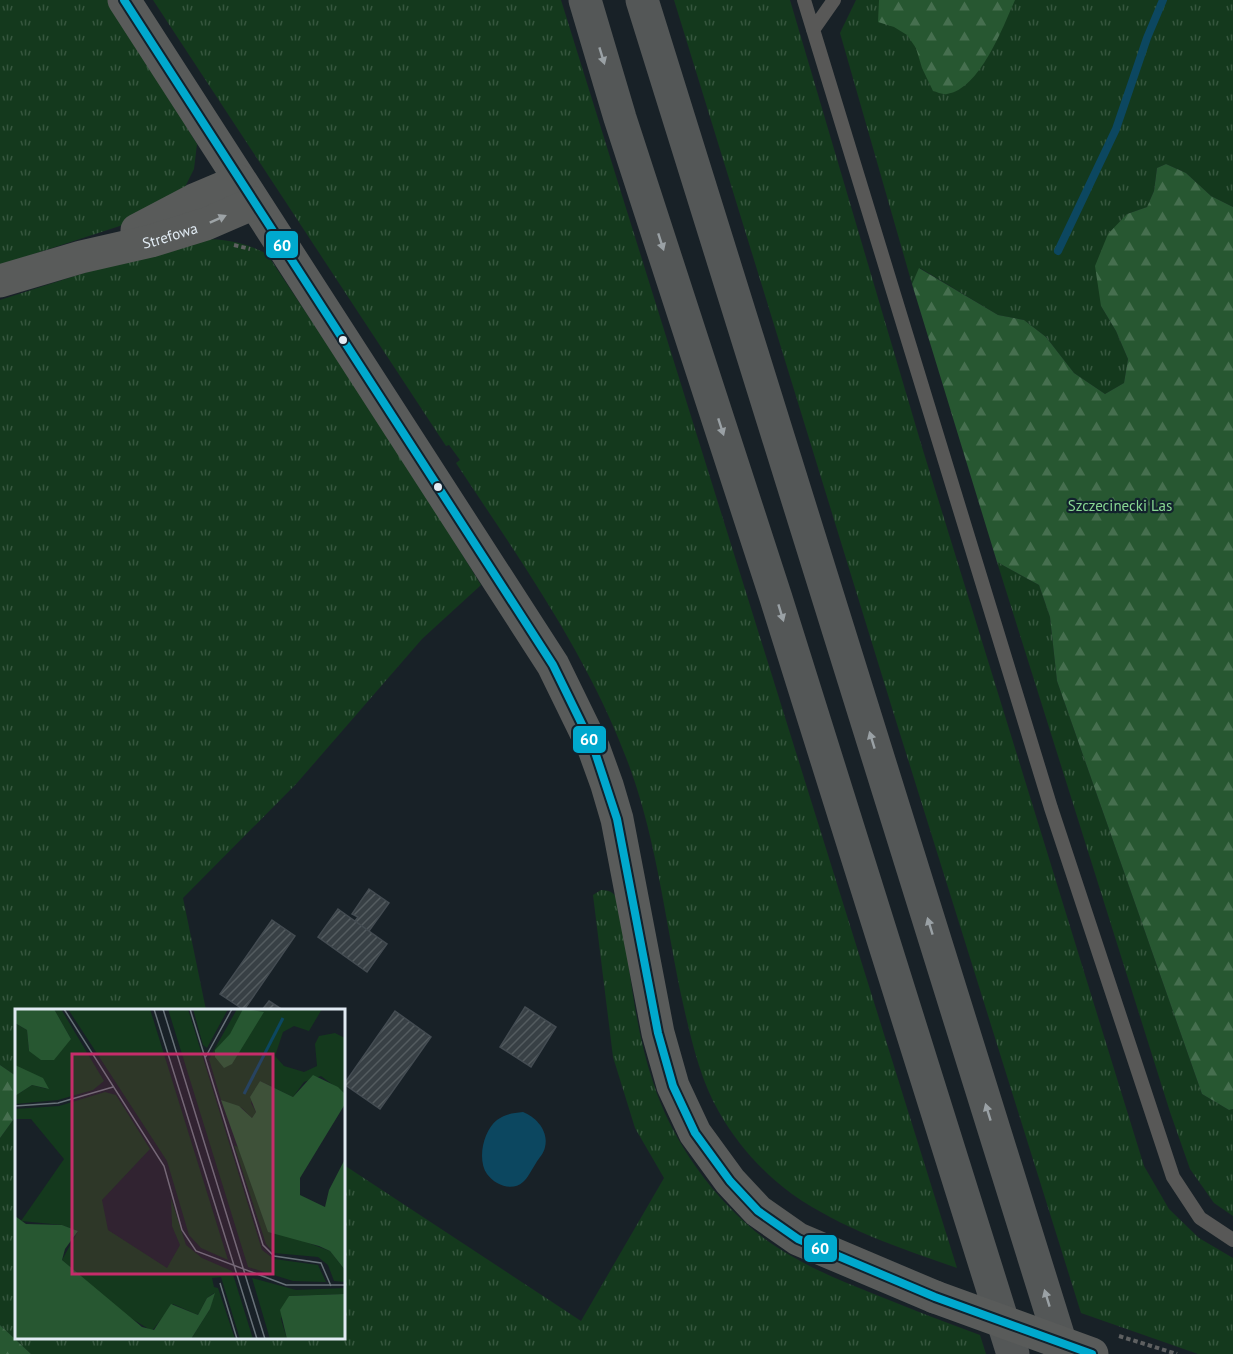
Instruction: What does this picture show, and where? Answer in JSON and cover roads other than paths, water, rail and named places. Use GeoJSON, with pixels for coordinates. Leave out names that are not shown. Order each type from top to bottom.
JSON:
{"type":"FeatureCollection","features":[{"type":"Feature","properties":{"kind":"highway"},"geometry":{"type":"LineString","coordinates":[[585,0],[620,118],[776,598],[1013,1354]]}},
{"type":"Feature","properties":{"kind":"highway"},"geometry":{"type":"LineString","coordinates":[[642,0],[1064,1354]]}},
{"type":"Feature","properties":{"kind":"street"},"geometry":{"type":"LineString","coordinates":[[124,0],[246,192],[554,665],[566,688],[594,749],[614,807],[658,1033],[673,1086],[695,1133],[730,1181],[758,1211],[798,1239],[935,1298],[1092,1354]]}},
{"type":"Feature","properties":{"kind":"street","name":"Strefowa"},"geometry":{"type":"LineString","coordinates":[[0,281],[81,257],[194,200],[246,192]]}},
{"type":"Feature","properties":{"kind":"lane"},"geometry":{"type":"LineString","coordinates":[[804,0],[1051,808],[1173,1176],[1200,1218],[1233,1240]]}},
{"type":"Feature","properties":{"kind":"lane"},"geometry":{"type":"LineString","coordinates":[[813,30],[834,0]]}},
{"type":"Feature","properties":{"kind":"water"},"geometry":{"type":"Polygon","coordinates":[[[523,1112],[537,1121],[543,1130],[546,1141],[543,1153],[523,1182],[514,1187],[504,1186],[494,1181],[484,1168],[482,1154],[485,1138],[497,1120],[509,1114],[523,1112]]]}},
{"type":"Feature","properties":{"kind":"waterway"},"geometry":{"type":"LineString","coordinates":[[1058,251],[1116,129],[1147,38],[1163,0]]}},
{"type":"Feature","properties":{"kind":"park label","name":"Szczecinecki Las"},"geometry":{"type":"Point","coordinates":[1120,505]}}]}
